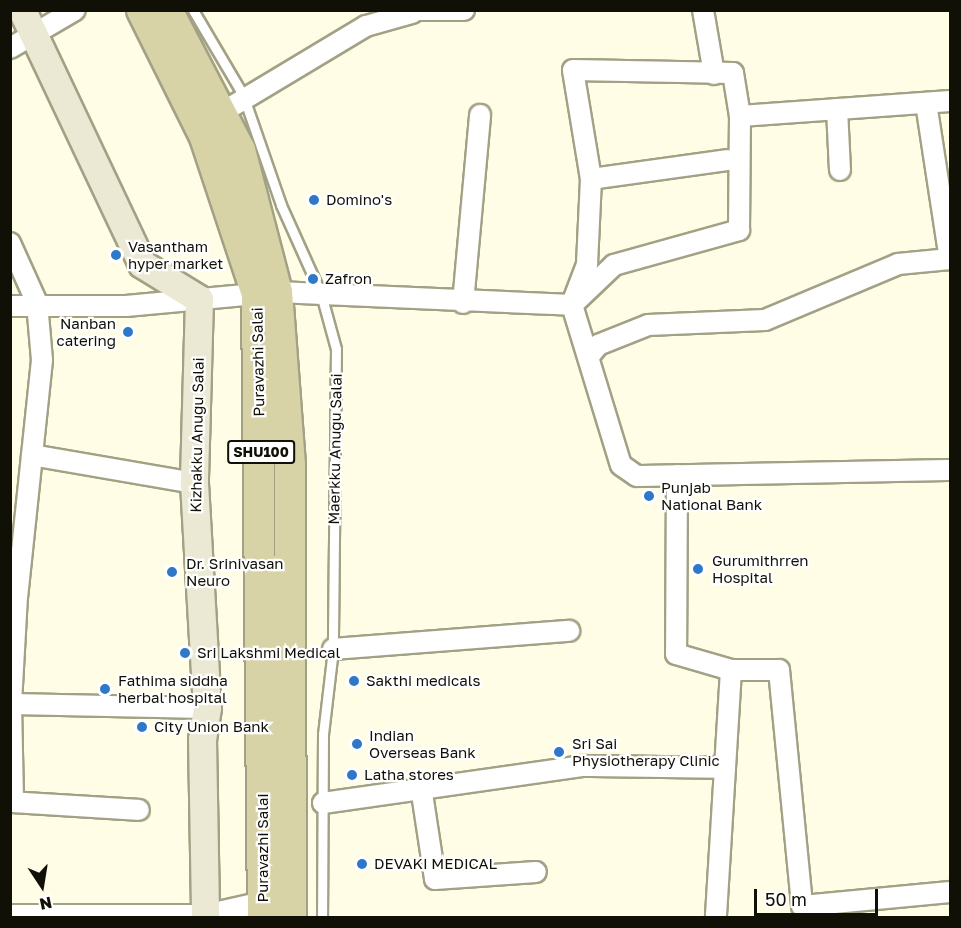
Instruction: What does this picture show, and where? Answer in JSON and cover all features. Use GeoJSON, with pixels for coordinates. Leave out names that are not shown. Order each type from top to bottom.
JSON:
{"type":"FeatureCollection","features":[{"type":"Feature","properties":{"kind":"main road","name":"Puravazhi Salai"},"geometry":{"type":"LineString","coordinates":[[142,10],[206,136],[267,293],[263,910]]}},
{"type":"Feature","properties":{"kind":"main road","name":"Puravazhi Salai"},"geometry":{"type":"LineString","coordinates":[[167,10],[232,104],[267,293],[290,466],[291,918]]}},
{"type":"Feature","properties":{"kind":"street"},"geometry":{"type":"LineString","coordinates":[[22,10],[142,264],[199,299]]}},
{"type":"Feature","properties":{"kind":"street"},"geometry":{"type":"LineString","coordinates":[[10,48],[35,37],[75,10]]}},
{"type":"Feature","properties":{"kind":"street"},"geometry":{"type":"LineString","coordinates":[[232,104],[366,26],[412,12],[464,10]]}},
{"type":"Feature","properties":{"kind":"street"},"geometry":{"type":"LineString","coordinates":[[703,10],[714,74]]}},
{"type":"Feature","properties":{"kind":"street"},"geometry":{"type":"LineString","coordinates":[[10,306],[37,303],[126,306],[267,293],[463,303],[572,305],[614,265],[739,230],[740,116],[733,73],[573,70],[591,179],[587,264],[572,305],[590,355],[621,465],[637,477],[951,470]]}},
{"type":"Feature","properties":{"kind":"street"},"geometry":{"type":"LineString","coordinates":[[740,116],[951,101]]}},
{"type":"Feature","properties":{"kind":"street"},"geometry":{"type":"LineString","coordinates":[[590,355],[598,345],[648,325],[765,320],[898,264],[950,259],[926,103]]}},
{"type":"Feature","properties":{"kind":"street"},"geometry":{"type":"LineString","coordinates":[[837,109],[840,170]]}},
{"type":"Feature","properties":{"kind":"street"},"geometry":{"type":"LineString","coordinates":[[463,303],[480,115]]}},
{"type":"Feature","properties":{"kind":"street"},"geometry":{"type":"LineString","coordinates":[[591,179],[728,160]]}},
{"type":"Feature","properties":{"kind":"street"},"geometry":{"type":"LineString","coordinates":[[10,243],[37,303],[42,360],[14,595],[10,704],[12,802],[139,810]]}},
{"type":"Feature","properties":{"kind":"street","name":"Kizhakku Anugu Salai"},"geometry":{"type":"LineString","coordinates":[[199,299],[194,483],[207,708],[202,739],[205,916]]}},
{"type":"Feature","properties":{"kind":"street"},"geometry":{"type":"LineString","coordinates":[[32,455],[194,483]]}},
{"type":"Feature","properties":{"kind":"street"},"geometry":{"type":"LineString","coordinates":[[677,475],[676,654],[731,670],[779,670],[802,906],[951,892]]}},
{"type":"Feature","properties":{"kind":"street"},"geometry":{"type":"LineString","coordinates":[[333,649],[569,631]]}},
{"type":"Feature","properties":{"kind":"street"},"geometry":{"type":"LineString","coordinates":[[716,918],[731,670]]}},
{"type":"Feature","properties":{"kind":"street"},"geometry":{"type":"LineString","coordinates":[[10,704],[207,708]]}},
{"type":"Feature","properties":{"kind":"street"},"geometry":{"type":"LineString","coordinates":[[323,803],[421,787],[583,766],[725,768]]}},
{"type":"Feature","properties":{"kind":"street"},"geometry":{"type":"LineString","coordinates":[[421,787],[435,879],[536,872]]}},
{"type":"Feature","properties":{"kind":"street"},"geometry":{"type":"LineString","coordinates":[[10,915],[205,916],[263,910]]}},
{"type":"Feature","properties":{"kind":"lane","name":"Maerkku Anugu Salai"},"geometry":{"type":"LineString","coordinates":[[193,10],[232,104],[321,294],[336,349],[333,649],[323,803],[321,918]]}},
{"type":"Feature","properties":{"kind":"place","name":"Domino's"},"geometry":{"type":"Point","coordinates":[314,200]}},
{"type":"Feature","properties":{"kind":"place","name":"Vasantham hyper market"},"geometry":{"type":"Point","coordinates":[116,255]}},
{"type":"Feature","properties":{"kind":"place","name":"Zafron"},"geometry":{"type":"Point","coordinates":[313,279]}},
{"type":"Feature","properties":{"kind":"place","name":"Nanban catering"},"geometry":{"type":"Point","coordinates":[128,332]}},
{"type":"Feature","properties":{"kind":"place","name":"Punjab National Bank"},"geometry":{"type":"Point","coordinates":[649,496]}},
{"type":"Feature","properties":{"kind":"place","name":"Gurumithrren Hospital"},"geometry":{"type":"Point","coordinates":[698,569]}},
{"type":"Feature","properties":{"kind":"place","name":"Dr. Srinivasan Neuro"},"geometry":{"type":"Point","coordinates":[172,572]}},
{"type":"Feature","properties":{"kind":"place","name":"Sri Lakshmi Medical"},"geometry":{"type":"Point","coordinates":[185,653]}},
{"type":"Feature","properties":{"kind":"place","name":"Sakthi medicals"},"geometry":{"type":"Point","coordinates":[354,681]}},
{"type":"Feature","properties":{"kind":"place","name":"Fathima siddha herbal hospital"},"geometry":{"type":"Point","coordinates":[105,689]}},
{"type":"Feature","properties":{"kind":"place","name":"City Union Bank"},"geometry":{"type":"Point","coordinates":[142,727]}},
{"type":"Feature","properties":{"kind":"place","name":"Indian Overseas Bank"},"geometry":{"type":"Point","coordinates":[357,744]}},
{"type":"Feature","properties":{"kind":"place","name":"Sri Sai Physiotherapy Clinic"},"geometry":{"type":"Point","coordinates":[559,752]}},
{"type":"Feature","properties":{"kind":"place","name":"Latha stores"},"geometry":{"type":"Point","coordinates":[352,775]}},
{"type":"Feature","properties":{"kind":"place","name":"DEVAKI MEDICAL"},"geometry":{"type":"Point","coordinates":[362,864]}}]}
